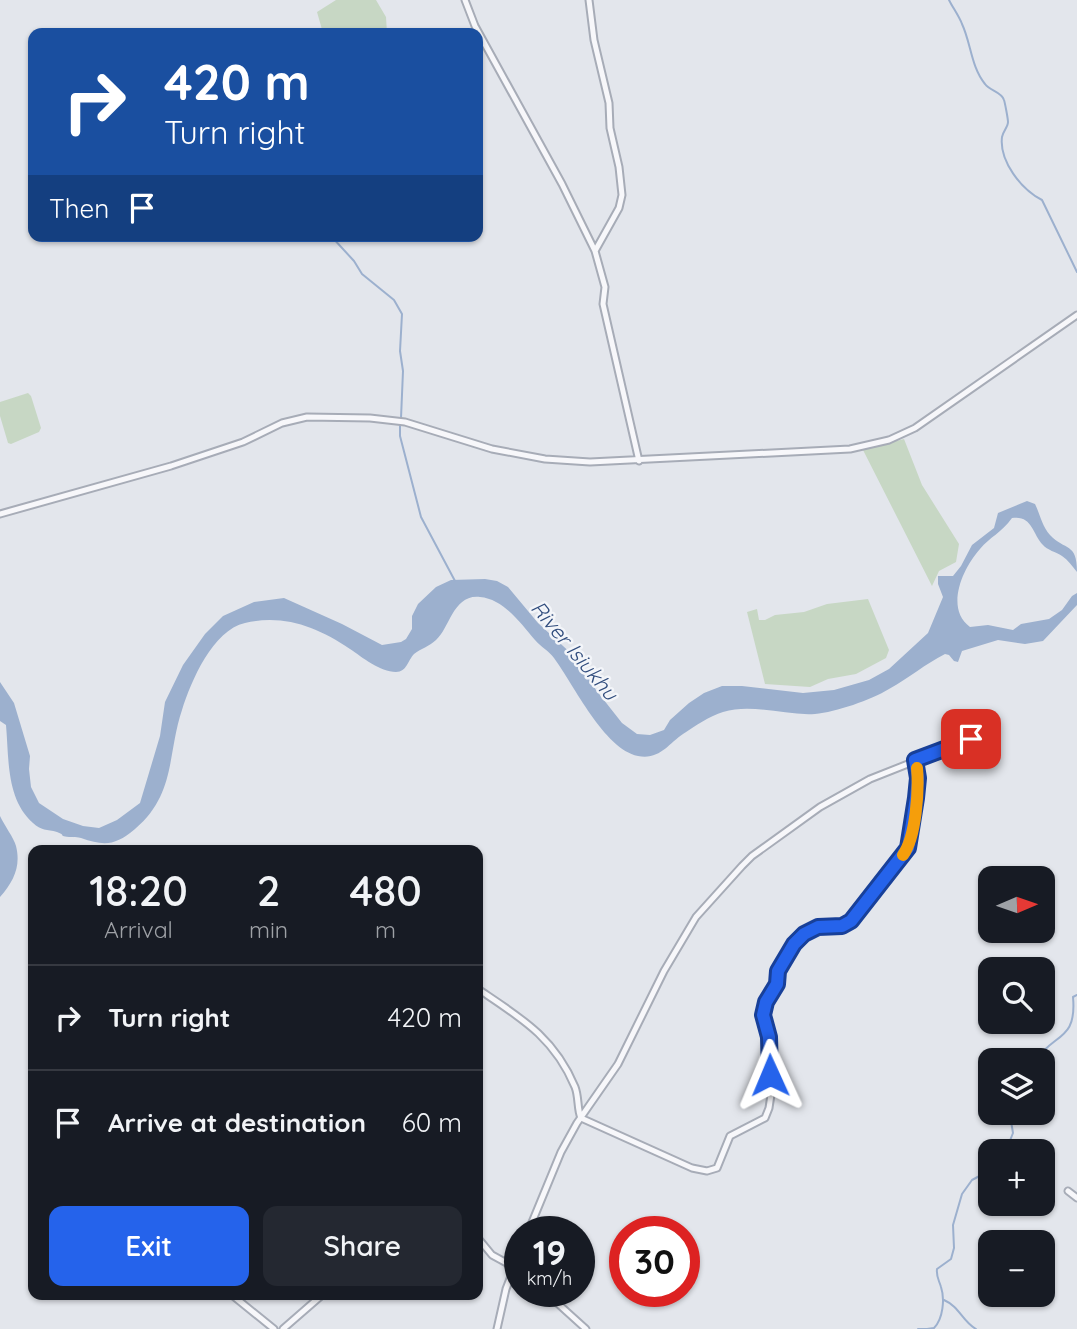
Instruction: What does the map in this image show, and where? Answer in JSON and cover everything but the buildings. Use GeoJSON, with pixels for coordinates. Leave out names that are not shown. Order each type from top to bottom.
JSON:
{"type":"FeatureCollection","features":[{"type":"Feature","properties":{"kind":"street"},"geometry":{"type":"LineString","coordinates":[[465,0],[476,28]]}},
{"type":"Feature","properties":{"kind":"street"},"geometry":{"type":"LineString","coordinates":[[589,0],[594,40],[609,103],[610,128],[622,195],[619,208],[595,251]]}},
{"type":"Feature","properties":{"kind":"street"},"geometry":{"type":"LineString","coordinates":[[483,40],[547,155],[595,251],[605,287],[603,304],[639,461]]}},
{"type":"Feature","properties":{"kind":"street"},"geometry":{"type":"LineString","coordinates":[[0,514],[171,466],[243,442],[282,423],[307,417],[370,418],[405,422],[481,446],[545,459],[590,462],[850,449],[904,434],[1077,315]]}},
{"type":"Feature","properties":{"kind":"street"},"geometry":{"type":"LineString","coordinates":[[535,1216],[561,1152],[618,1065],[664,971],[696,918],[742,866],[820,807],[870,779],[971,739]]}},
{"type":"Feature","properties":{"kind":"street"},"geometry":{"type":"LineString","coordinates":[[581,1118],[683,1165],[711,1171],[719,1165],[730,1136],[765,1118],[772,1088],[769,1037],[763,1015],[766,1002],[777,984],[778,971],[794,944],[804,934],[818,927],[842,926],[851,921],[905,853],[912,829],[916,798],[918,778],[915,760]]}},
{"type":"Feature","properties":{"kind":"street"},"geometry":{"type":"LineString","coordinates":[[483,992],[531,1026],[549,1043],[569,1074],[579,1099],[581,1118]]}},
{"type":"Feature","properties":{"kind":"street"},"geometry":{"type":"LineString","coordinates":[[1068,1191],[1077,1198]]}},
{"type":"Feature","properties":{"kind":"street"},"geometry":{"type":"LineString","coordinates":[[483,1244],[492,1255],[504,1262]]}},
{"type":"Feature","properties":{"kind":"street"},"geometry":{"type":"LineString","coordinates":[[497,1329],[504,1298]]}},
{"type":"Feature","properties":{"kind":"street"},"geometry":{"type":"LineString","coordinates":[[239,1300],[274,1329]]}},
{"type":"Feature","properties":{"kind":"street"},"geometry":{"type":"LineString","coordinates":[[283,1329],[316,1300]]}},
{"type":"Feature","properties":{"kind":"street"},"geometry":{"type":"LineString","coordinates":[[562,1307],[586,1329]]}},
{"type":"Feature","properties":{"kind":"green space"},"geometry":{"type":"Polygon","coordinates":[[[336,0],[376,0],[386,17],[387,28],[322,28],[317,12],[336,0]]]}},
{"type":"Feature","properties":{"kind":"green space"},"geometry":{"type":"Polygon","coordinates":[[[28,393],[41,428],[39,432],[8,443],[0,416],[0,402],[28,393]]]}},
{"type":"Feature","properties":{"kind":"green space"},"geometry":{"type":"Polygon","coordinates":[[[904,439],[922,485],[959,544],[956,562],[939,571],[932,586],[863,450],[904,439]]]}},
{"type":"Feature","properties":{"kind":"green space"},"geometry":{"type":"Polygon","coordinates":[[[868,599],[889,650],[886,658],[856,674],[828,679],[810,687],[765,684],[747,612],[757,609],[759,620],[765,620],[775,615],[804,612],[827,604],[868,599]]]}},
{"type":"Feature","properties":{"kind":"water"},"geometry":{"type":"Polygon","coordinates":[[[1027,501],[1035,504],[1050,535],[1072,551],[1077,572],[1064,558],[1045,547],[1028,522],[1012,518],[980,549],[967,567],[959,589],[958,610],[970,627],[988,625],[1013,630],[1021,624],[1049,619],[1062,610],[1077,593],[1077,605],[1043,641],[1025,644],[998,640],[962,651],[958,662],[945,654],[882,693],[843,708],[815,714],[757,709],[723,712],[692,728],[658,753],[646,757],[638,756],[613,742],[554,658],[511,613],[497,602],[471,597],[458,606],[436,640],[414,654],[405,668],[396,672],[378,667],[338,641],[300,624],[273,620],[245,623],[233,628],[213,646],[191,685],[158,802],[135,829],[121,839],[109,843],[96,842],[63,836],[39,827],[24,813],[13,790],[6,725],[0,721],[0,682],[14,703],[30,756],[31,787],[39,803],[63,819],[99,828],[117,820],[140,803],[160,736],[165,702],[183,665],[205,634],[223,616],[254,602],[284,598],[382,645],[406,639],[412,629],[412,616],[418,604],[436,587],[451,580],[497,581],[508,587],[538,623],[575,657],[622,723],[637,734],[650,735],[664,730],[670,720],[689,703],[722,686],[803,693],[834,690],[869,680],[889,669],[928,633],[943,597],[938,576],[953,576],[972,545],[994,528],[998,513],[1027,501]]]}},
{"type":"Feature","properties":{"kind":"water"},"geometry":{"type":"Polygon","coordinates":[[[0,816],[15,843],[18,860],[13,879],[0,897],[0,816]]]}},
{"type":"Feature","properties":{"kind":"waterway"},"geometry":{"type":"LineString","coordinates":[[949,0],[965,31],[980,77],[1004,100],[1008,122],[1002,137],[1002,146],[1008,165],[1019,182],[1042,200],[1077,272]]}},
{"type":"Feature","properties":{"kind":"waterway"},"geometry":{"type":"LineString","coordinates":[[337,242],[362,274],[394,300],[402,314],[401,418]]}},
{"type":"Feature","properties":{"kind":"waterway"},"geometry":{"type":"LineString","coordinates":[[400,426],[400,436],[421,517],[455,581]]}},
{"type":"Feature","properties":{"kind":"waterway"},"geometry":{"type":"LineString","coordinates":[[1047,1048],[1068,1029],[1073,1011],[1073,997],[1077,995]]}},
{"type":"Feature","properties":{"kind":"waterway"},"geometry":{"type":"LineString","coordinates":[[1011,1139],[1012,1125]]}},
{"type":"Feature","properties":{"kind":"waterway"},"geometry":{"type":"LineString","coordinates":[[927,1329],[934,1328],[941,1314],[943,1297],[937,1269],[951,1259],[954,1248],[953,1225],[962,1194],[972,1180],[978,1177]]}},
{"type":"Feature","properties":{"kind":"waterway"},"geometry":{"type":"LineString","coordinates":[[944,1300],[954,1306],[976,1329]]}},
{"type":"Feature","properties":{"kind":"waterway"},"geometry":{"type":"LineString","coordinates":[[918,1329],[927,1329]]}},
{"type":"Feature","properties":{"kind":"slow traffic"},"geometry":{"type":"LineString","coordinates":[[903,855],[908,848],[912,829],[917,768]]}},
{"type":"Feature","properties":{"kind":"route"},"geometry":{"type":"LineString","coordinates":[[770,1075],[769,1037],[764,1021],[764,1008],[777,984],[778,971],[794,944],[804,934],[818,927],[842,926],[851,921],[905,853],[912,829],[916,798],[918,778],[915,760],[971,739]]}},
{"type":"Feature","properties":{"kind":"water label","name":"River Isiukhu"},"geometry":{"type":"Point","coordinates":[575,650]}}]}
